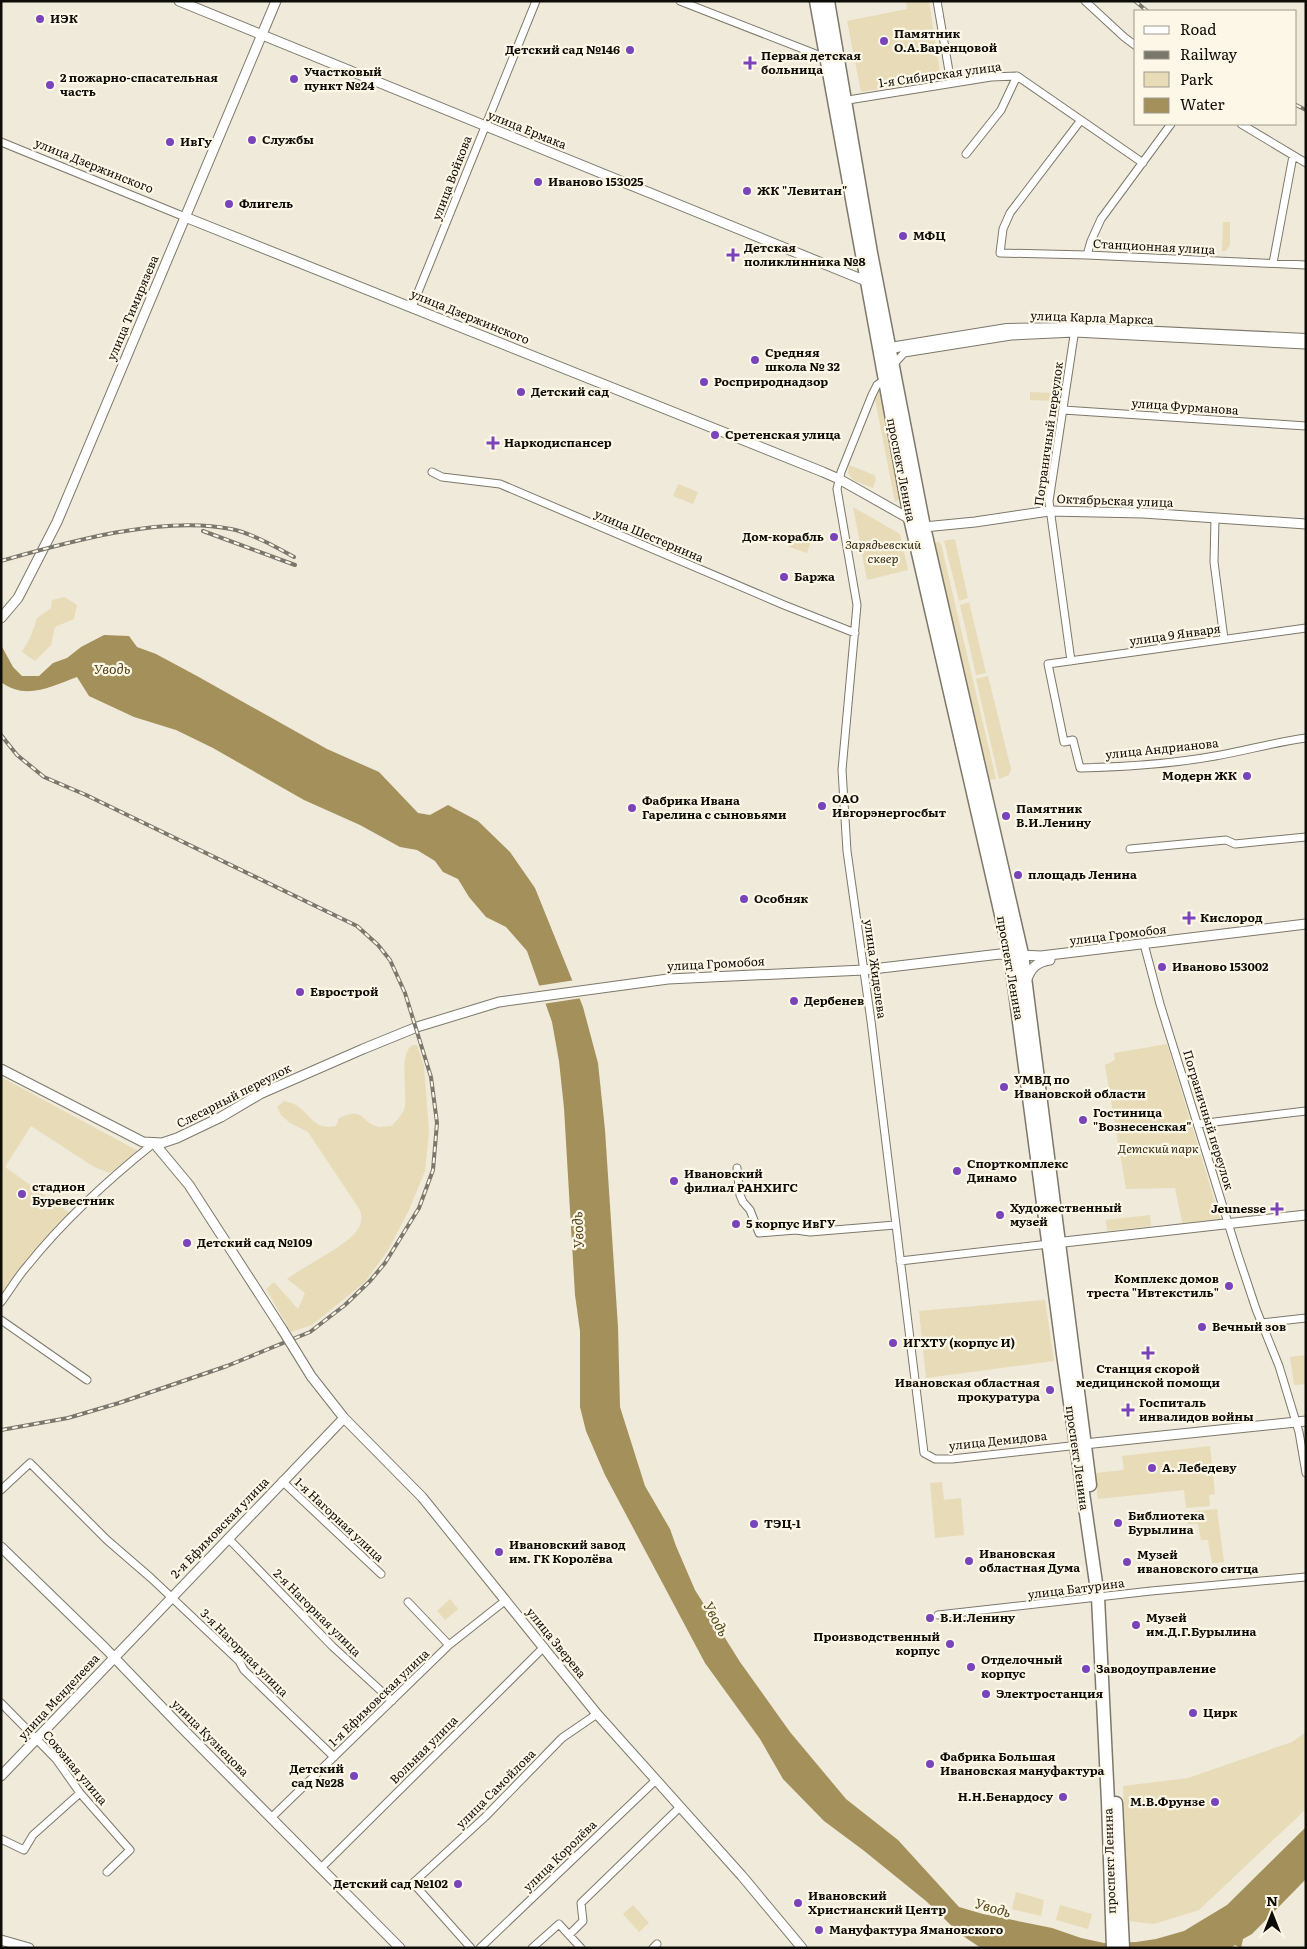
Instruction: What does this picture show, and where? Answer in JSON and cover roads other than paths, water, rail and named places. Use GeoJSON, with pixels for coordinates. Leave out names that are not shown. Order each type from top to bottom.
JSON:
{"type":"FeatureCollection","features":[{"type":"Feature","properties":{"kind":"highway","name":"проспект Ленина"},"geometry":{"type":"LineString","coordinates":[[816,1],[832,58],[840,101],[885,349],[884,380],[910,518],[1016,954],[1025,983],[1054,1243]]}},
{"type":"Feature","properties":{"kind":"highway","name":"проспект Ленина"},"geometry":{"type":"LineString","coordinates":[[828,1],[832,58]]}},
{"type":"Feature","properties":{"kind":"highway","name":"проспект Ленина"},"geometry":{"type":"LineString","coordinates":[[885,349],[894,364],[924,527],[1016,954],[1080,1445],[1102,1597],[1117,1923],[1123,1948]]}},
{"type":"Feature","properties":{"kind":"highway","name":"проспект Ленина"},"geometry":{"type":"LineString","coordinates":[[1113,1948],[1117,1923]]}},
{"type":"Feature","properties":{"kind":"main road","name":"улица Ермака"},"geometry":{"type":"LineString","coordinates":[[179,1],[872,283]]}},
{"type":"Feature","properties":{"kind":"main road","name":"улица Тимирязева"},"geometry":{"type":"LineString","coordinates":[[1,618],[18,598],[57,522],[276,1]]}},
{"type":"Feature","properties":{"kind":"main road","name":"улица Дзержинского"},"geometry":{"type":"LineString","coordinates":[[185,217],[839,479],[924,527]]}},
{"type":"Feature","properties":{"kind":"main road","name":"улица Карла Маркса"},"geometry":{"type":"LineString","coordinates":[[885,349],[1007,329],[1306,339]]}},
{"type":"Feature","properties":{"kind":"main road","name":"Октябрьская улица"},"geometry":{"type":"LineString","coordinates":[[924,527],[968,523],[1049,511],[1087,511],[1306,524]]}},
{"type":"Feature","properties":{"kind":"main road","name":"улица Громобоя"},"geometry":{"type":"LineString","coordinates":[[1016,954],[1042,961],[1306,924]]}},
{"type":"Feature","properties":{"kind":"main road","name":"улица Громобоя"},"geometry":{"type":"LineString","coordinates":[[417,1027],[473,1009],[528,998],[668,979],[864,970],[1016,954],[1041,956],[1144,947],[1306,930]]}},
{"type":"Feature","properties":{"kind":"main road"},"geometry":{"type":"LineString","coordinates":[[1025,983],[1033,966],[1042,961]]}},
{"type":"Feature","properties":{"kind":"main road","name":"Слесарный переулок"},"geometry":{"type":"LineString","coordinates":[[154,1143],[170,1141],[188,1134],[260,1094],[417,1027]]}},
{"type":"Feature","properties":{"kind":"main road"},"geometry":{"type":"LineString","coordinates":[[1,1069],[143,1142],[154,1143]]}},
{"type":"Feature","properties":{"kind":"main road","name":"улица Зверева"},"geometry":{"type":"LineString","coordinates":[[154,1143],[190,1185],[311,1376],[344,1418],[422,1497],[597,1714],[742,1876],[802,1948]]}},
{"type":"Feature","properties":{"kind":"main road"},"geometry":{"type":"LineString","coordinates":[[1054,1243],[1306,1216]]}},
{"type":"Feature","properties":{"kind":"main road","name":"2-я Ефимовская улица"},"geometry":{"type":"LineString","coordinates":[[114,1657],[344,1418]]}},
{"type":"Feature","properties":{"kind":"main road","name":"улица Демидова"},"geometry":{"type":"LineString","coordinates":[[1080,1445],[1306,1421]]}},
{"type":"Feature","properties":{"kind":"main road","name":"улица Кузнецова"},"geometry":{"type":"LineString","coordinates":[[1,1547],[114,1657],[400,1948]]}},
{"type":"Feature","properties":{"kind":"main road","name":"улица Менделеева"},"geometry":{"type":"LineString","coordinates":[[1,1776],[114,1657]]}},
{"type":"Feature","properties":{"kind":"main road"},"geometry":{"type":"LineString","coordinates":[[1,1940],[30,1948]]}},
{"type":"Feature","properties":{"kind":"street","name":"улица Войкова"},"geometry":{"type":"LineString","coordinates":[[412,307],[536,1]]}},
{"type":"Feature","properties":{"kind":"street"},"geometry":{"type":"LineString","coordinates":[[680,1],[832,58]]}},
{"type":"Feature","properties":{"kind":"street"},"geometry":{"type":"LineString","coordinates":[[937,1],[951,83]]}},
{"type":"Feature","properties":{"kind":"street"},"geometry":{"type":"LineString","coordinates":[[1085,1],[1134,44]]}},
{"type":"Feature","properties":{"kind":"street"},"geometry":{"type":"LineString","coordinates":[[966,154],[1000,110],[1017,76]]}},
{"type":"Feature","properties":{"kind":"street","name":"1-я Сибирская улица"},"geometry":{"type":"LineString","coordinates":[[840,101],[991,77],[1017,76],[1143,163]]}},
{"type":"Feature","properties":{"kind":"street","name":"Станционная улица"},"geometry":{"type":"LineString","coordinates":[[1081,120],[1010,213],[1003,229],[1000,253],[1306,265]]}},
{"type":"Feature","properties":{"kind":"street"},"geometry":{"type":"LineString","coordinates":[[1087,255],[1101,219],[1170,125]]}},
{"type":"Feature","properties":{"kind":"street"},"geometry":{"type":"LineString","coordinates":[[1243,125],[1306,163]]}},
{"type":"Feature","properties":{"kind":"street","name":"улица Дзержинского"},"geometry":{"type":"LineString","coordinates":[[1,142],[185,217]]}},
{"type":"Feature","properties":{"kind":"street"},"geometry":{"type":"LineString","coordinates":[[1273,263],[1293,156]]}},
{"type":"Feature","properties":{"kind":"street","name":"улица Карла Маркса"},"geometry":{"type":"LineString","coordinates":[[894,364],[904,353],[1011,336],[1075,331],[1306,345]]}},
{"type":"Feature","properties":{"kind":"street","name":"Пограничный переулок"},"geometry":{"type":"LineString","coordinates":[[1072,661],[1049,501],[1075,331]]}},
{"type":"Feature","properties":{"kind":"street"},"geometry":{"type":"LineString","coordinates":[[839,479],[872,395],[877,385],[884,380]]}},
{"type":"Feature","properties":{"kind":"street","name":"улица Фурманова"},"geometry":{"type":"LineString","coordinates":[[1063,410],[1306,426]]}},
{"type":"Feature","properties":{"kind":"street","name":"улица Шестернина"},"geometry":{"type":"LineString","coordinates":[[432,472],[442,477],[500,484],[784,605],[855,633]]}},
{"type":"Feature","properties":{"kind":"street","name":"улица Жиделева"},"geometry":{"type":"LineString","coordinates":[[839,479],[838,497],[857,598],[842,783],[848,864],[864,970],[924,1453],[931,1458]]}},
{"type":"Feature","properties":{"kind":"street"},"geometry":{"type":"LineString","coordinates":[[1215,518],[1214,562],[1224,639]]}},
{"type":"Feature","properties":{"kind":"street","name":"улица 9 Января"},"geometry":{"type":"LineString","coordinates":[[1080,768],[1073,740],[1064,742],[1048,664],[1306,628]]}},
{"type":"Feature","properties":{"kind":"street","name":"улица Андрианова"},"geometry":{"type":"LineString","coordinates":[[1080,768],[1121,767],[1214,756],[1271,743],[1306,738]]}},
{"type":"Feature","properties":{"kind":"street"},"geometry":{"type":"LineString","coordinates":[[1130,849],[1226,840],[1235,844],[1306,837]]}},
{"type":"Feature","properties":{"kind":"street","name":"Пограничный переулок"},"geometry":{"type":"LineString","coordinates":[[1144,947],[1160,1004],[1253,1300],[1279,1366],[1296,1422],[1306,1473]]}},
{"type":"Feature","properties":{"kind":"street"},"geometry":{"type":"LineString","coordinates":[[1198,1124],[1306,1111]]}},
{"type":"Feature","properties":{"kind":"street","name":"Слесарный переулок"},"geometry":{"type":"LineString","coordinates":[[1,1302],[28,1265],[72,1216],[92,1196],[154,1143]]}},
{"type":"Feature","properties":{"kind":"street"},"geometry":{"type":"LineString","coordinates":[[737,1168],[740,1194],[743,1202],[750,1210],[759,1233],[796,1230],[810,1232],[895,1225]]}},
{"type":"Feature","properties":{"kind":"street"},"geometry":{"type":"LineString","coordinates":[[900,1261],[1054,1243]]}},
{"type":"Feature","properties":{"kind":"street"},"geometry":{"type":"LineString","coordinates":[[1262,1323],[1306,1318]]}},
{"type":"Feature","properties":{"kind":"street"},"geometry":{"type":"LineString","coordinates":[[1,1320],[87,1380]]}},
{"type":"Feature","properties":{"kind":"street","name":"улица Демидова"},"geometry":{"type":"LineString","coordinates":[[931,1458],[952,1460],[1080,1445]]}},
{"type":"Feature","properties":{"kind":"street","name":"3-я Нагорная улица"},"geometry":{"type":"LineString","coordinates":[[1,1490],[30,1463],[107,1540],[239,1660],[244,1670],[334,1757]]}},
{"type":"Feature","properties":{"kind":"street","name":"1-я Нагорная улица"},"geometry":{"type":"LineString","coordinates":[[282,1481],[381,1574]]}},
{"type":"Feature","properties":{"kind":"street","name":"2-я Нагорная улица"},"geometry":{"type":"LineString","coordinates":[[228,1538],[332,1646],[392,1701]]}},
{"type":"Feature","properties":{"kind":"street","name":"улица Батурина"},"geometry":{"type":"LineString","coordinates":[[938,1615],[1306,1577]]}},
{"type":"Feature","properties":{"kind":"street","name":"1-я Ефимовская улица"},"geometry":{"type":"LineString","coordinates":[[272,1818],[449,1645],[506,1600]]}},
{"type":"Feature","properties":{"kind":"street"},"geometry":{"type":"LineString","coordinates":[[408,1602],[449,1645]]}},
{"type":"Feature","properties":{"kind":"street","name":"Вольная улица"},"geometry":{"type":"LineString","coordinates":[[320,1868],[544,1647]]}},
{"type":"Feature","properties":{"kind":"street","name":"Союзная улица"},"geometry":{"type":"LineString","coordinates":[[1,1703],[56,1759],[80,1793],[130,1850],[107,1872]]}},
{"type":"Feature","properties":{"kind":"street","name":"улица Самойлова"},"geometry":{"type":"LineString","coordinates":[[472,1948],[413,1883],[485,1817],[562,1738],[597,1714]]}},
{"type":"Feature","properties":{"kind":"street","name":"улица Королёва"},"geometry":{"type":"LineString","coordinates":[[480,1948],[656,1780]]}},
{"type":"Feature","properties":{"kind":"street"},"geometry":{"type":"LineString","coordinates":[[1,1839],[24,1850],[33,1835],[80,1793]]}},
{"type":"Feature","properties":{"kind":"street"},"geometry":{"type":"LineString","coordinates":[[568,1935],[583,1921],[581,1903],[680,1807]]}},
{"type":"Feature","properties":{"kind":"street"},"geometry":{"type":"LineString","coordinates":[[532,1948],[559,1924],[581,1948]]}},
{"type":"Feature","properties":{"kind":"water","name":"Уводь"},"geometry":{"type":"Polygon","coordinates":[[[104,635],[129,636],[137,647],[156,654],[197,676],[327,749],[379,772],[418,813],[430,815],[448,805],[478,821],[510,852],[535,888],[583,1007],[598,1063],[605,1130],[618,1327],[620,1407],[645,1486],[670,1529],[695,1590],[740,1662],[790,1732],[846,1799],[898,1840],[959,1907],[983,1914],[1052,1928],[1081,1938],[1104,1943],[1156,1939],[1184,1931],[1227,1905],[1306,1827],[1306,1879],[1252,1934],[1243,1939],[1241,1948],[1235,1945],[1231,1948],[981,1948],[960,1934],[926,1901],[824,1821],[783,1779],[760,1739],[705,1663],[605,1475],[586,1431],[580,1407],[580,1331],[575,1295],[564,1108],[559,1061],[552,1022],[527,951],[506,927],[486,917],[469,897],[458,879],[443,872],[435,861],[417,850],[400,847],[360,825],[304,800],[213,748],[176,730],[134,717],[89,696],[77,677],[49,688],[29,691],[10,688],[1,682],[1,645],[13,667],[22,676],[39,676],[53,663],[67,658],[81,647],[104,635]]]}},
{"type":"Feature","properties":{"kind":"railway"},"geometry":{"type":"LineString","coordinates":[[1135,1],[1146,10]]}},
{"type":"Feature","properties":{"kind":"railway"},"geometry":{"type":"LineString","coordinates":[[1297,106],[1306,110]]}},
{"type":"Feature","properties":{"kind":"railway"},"geometry":{"type":"LineString","coordinates":[[1,561],[85,539],[146,528],[176,525],[204,526],[239,531],[294,557]]}},
{"type":"Feature","properties":{"kind":"railway"},"geometry":{"type":"LineString","coordinates":[[203,531],[295,565]]}},
{"type":"Feature","properties":{"kind":"railway"},"geometry":{"type":"LineString","coordinates":[[1,735],[17,755],[44,777],[86,795],[357,926],[378,945],[390,960],[405,993],[431,1077],[437,1123],[433,1170],[419,1208],[385,1263],[370,1281],[345,1305],[310,1332],[227,1366],[119,1403],[68,1418],[1,1430]]}},
{"type":"Feature","properties":{"kind":"place","name":"ИЭК"},"geometry":{"type":"Point","coordinates":[40,19]}},
{"type":"Feature","properties":{"kind":"place","name":"Памятник О.А.Варенцовой"},"geometry":{"type":"Point","coordinates":[884,41]}},
{"type":"Feature","properties":{"kind":"place","name":"Детский сад №146"},"geometry":{"type":"Point","coordinates":[630,50]}},
{"type":"Feature","properties":{"kind":"place","name":"Первая детская больница"},"geometry":{"type":"Point","coordinates":[750,63]}},
{"type":"Feature","properties":{"kind":"place","name":"Участковый пункт №24"},"geometry":{"type":"Point","coordinates":[294,79]}},
{"type":"Feature","properties":{"kind":"place","name":"2 пожарно-спасательная часть"},"geometry":{"type":"Point","coordinates":[50,85]}},
{"type":"Feature","properties":{"kind":"place","name":"Службы"},"geometry":{"type":"Point","coordinates":[252,140]}},
{"type":"Feature","properties":{"kind":"place","name":"ИвГу"},"geometry":{"type":"Point","coordinates":[170,142]}},
{"type":"Feature","properties":{"kind":"place","name":"Иваново 153025"},"geometry":{"type":"Point","coordinates":[538,182]}},
{"type":"Feature","properties":{"kind":"place","name":"ЖК \"Левитан\""},"geometry":{"type":"Point","coordinates":[747,191]}},
{"type":"Feature","properties":{"kind":"place","name":"Флигель"},"geometry":{"type":"Point","coordinates":[229,204]}},
{"type":"Feature","properties":{"kind":"place","name":"МФЦ"},"geometry":{"type":"Point","coordinates":[903,236]}},
{"type":"Feature","properties":{"kind":"place","name":"Детская поликлинника №8"},"geometry":{"type":"Point","coordinates":[733,255]}},
{"type":"Feature","properties":{"kind":"place","name":"Средняя школа № 32"},"geometry":{"type":"Point","coordinates":[755,360]}},
{"type":"Feature","properties":{"kind":"place","name":"Росприроднадзор"},"geometry":{"type":"Point","coordinates":[704,382]}},
{"type":"Feature","properties":{"kind":"place","name":"Детский сад"},"geometry":{"type":"Point","coordinates":[521,392]}},
{"type":"Feature","properties":{"kind":"place","name":"Сретенская улица"},"geometry":{"type":"Point","coordinates":[715,435]}},
{"type":"Feature","properties":{"kind":"place","name":"Наркодиспансер"},"geometry":{"type":"Point","coordinates":[493,443]}},
{"type":"Feature","properties":{"kind":"place","name":"Дом-корабль"},"geometry":{"type":"Point","coordinates":[834,537]}},
{"type":"Feature","properties":{"kind":"place","name":"Баржа"},"geometry":{"type":"Point","coordinates":[784,577]}},
{"type":"Feature","properties":{"kind":"place","name":"Модерн ЖК"},"geometry":{"type":"Point","coordinates":[1247,776]}},
{"type":"Feature","properties":{"kind":"place","name":"ОАО Ивгорэнергосбыт"},"geometry":{"type":"Point","coordinates":[822,806]}},
{"type":"Feature","properties":{"kind":"place","name":"Фабрика Ивана Гарелина с сыновьями"},"geometry":{"type":"Point","coordinates":[632,808]}},
{"type":"Feature","properties":{"kind":"place","name":"Памятник В.И.Ленину"},"geometry":{"type":"Point","coordinates":[1006,816]}},
{"type":"Feature","properties":{"kind":"place","name":"площадь Ленина"},"geometry":{"type":"Point","coordinates":[1018,875]}},
{"type":"Feature","properties":{"kind":"place","name":"Особняк"},"geometry":{"type":"Point","coordinates":[744,899]}},
{"type":"Feature","properties":{"kind":"place","name":"Кислород"},"geometry":{"type":"Point","coordinates":[1189,918]}},
{"type":"Feature","properties":{"kind":"place","name":"Иваново 153002"},"geometry":{"type":"Point","coordinates":[1162,967]}},
{"type":"Feature","properties":{"kind":"place","name":"Еврострой"},"geometry":{"type":"Point","coordinates":[300,992]}},
{"type":"Feature","properties":{"kind":"place","name":"Дербенев"},"geometry":{"type":"Point","coordinates":[794,1001]}},
{"type":"Feature","properties":{"kind":"place","name":"УМВД по Ивановской области"},"geometry":{"type":"Point","coordinates":[1004,1087]}},
{"type":"Feature","properties":{"kind":"place","name":"Гостиница \"Вознесенская\""},"geometry":{"type":"Point","coordinates":[1083,1120]}},
{"type":"Feature","properties":{"kind":"place","name":"Спорткомплекс Динамо"},"geometry":{"type":"Point","coordinates":[957,1171]}},
{"type":"Feature","properties":{"kind":"place","name":"Ивановский филиал РАНХИГС"},"geometry":{"type":"Point","coordinates":[674,1181]}},
{"type":"Feature","properties":{"kind":"place","name":"стадион Буревестник"},"geometry":{"type":"Point","coordinates":[22,1194]}},
{"type":"Feature","properties":{"kind":"place","name":"Jeunesse"},"geometry":{"type":"Point","coordinates":[1277,1209]}},
{"type":"Feature","properties":{"kind":"place","name":"Художественный музей"},"geometry":{"type":"Point","coordinates":[1000,1215]}},
{"type":"Feature","properties":{"kind":"place","name":"5 корпус ИвГУ"},"geometry":{"type":"Point","coordinates":[736,1224]}},
{"type":"Feature","properties":{"kind":"place","name":"Детский сад №109"},"geometry":{"type":"Point","coordinates":[187,1243]}},
{"type":"Feature","properties":{"kind":"place","name":"Комплекс домов треста \"Ивтекстиль\""},"geometry":{"type":"Point","coordinates":[1229,1286]}},
{"type":"Feature","properties":{"kind":"place","name":"Вечный зов"},"geometry":{"type":"Point","coordinates":[1202,1327]}},
{"type":"Feature","properties":{"kind":"place","name":"ИГХТУ (корпус И)"},"geometry":{"type":"Point","coordinates":[893,1343]}},
{"type":"Feature","properties":{"kind":"place","name":"Станция скорой медицинской помощи"},"geometry":{"type":"Point","coordinates":[1148,1353]}},
{"type":"Feature","properties":{"kind":"place","name":"Ивановская областная прокуратура"},"geometry":{"type":"Point","coordinates":[1050,1390]}},
{"type":"Feature","properties":{"kind":"place","name":"Госпиталь инвалидов войны"},"geometry":{"type":"Point","coordinates":[1128,1410]}},
{"type":"Feature","properties":{"kind":"place","name":"А. Лебедеву"},"geometry":{"type":"Point","coordinates":[1152,1468]}},
{"type":"Feature","properties":{"kind":"place","name":"Библиотека Бурылина"},"geometry":{"type":"Point","coordinates":[1118,1523]}},
{"type":"Feature","properties":{"kind":"place","name":"ТЭЦ-1"},"geometry":{"type":"Point","coordinates":[754,1524]}},
{"type":"Feature","properties":{"kind":"place","name":"Ивановский завод им. ГК Королёва"},"geometry":{"type":"Point","coordinates":[499,1552]}},
{"type":"Feature","properties":{"kind":"place","name":"Ивановская областная Дума"},"geometry":{"type":"Point","coordinates":[969,1561]}},
{"type":"Feature","properties":{"kind":"place","name":"Музей ивановского ситца"},"geometry":{"type":"Point","coordinates":[1127,1562]}},
{"type":"Feature","properties":{"kind":"place","name":"В.И.Ленину"},"geometry":{"type":"Point","coordinates":[930,1618]}},
{"type":"Feature","properties":{"kind":"place","name":"Музей им.Д.Г.Бурылина"},"geometry":{"type":"Point","coordinates":[1136,1625]}},
{"type":"Feature","properties":{"kind":"place","name":"Производственный корпус"},"geometry":{"type":"Point","coordinates":[950,1644]}},
{"type":"Feature","properties":{"kind":"place","name":"Отделочный корпус"},"geometry":{"type":"Point","coordinates":[971,1667]}},
{"type":"Feature","properties":{"kind":"place","name":"Заводоуправление"},"geometry":{"type":"Point","coordinates":[1086,1669]}},
{"type":"Feature","properties":{"kind":"place","name":"Электростанция"},"geometry":{"type":"Point","coordinates":[986,1694]}},
{"type":"Feature","properties":{"kind":"place","name":"Цирк"},"geometry":{"type":"Point","coordinates":[1193,1713]}},
{"type":"Feature","properties":{"kind":"place","name":"Фабрика Большая Ивановская мануфактура"},"geometry":{"type":"Point","coordinates":[930,1764]}},
{"type":"Feature","properties":{"kind":"place","name":"Детский сад №28"},"geometry":{"type":"Point","coordinates":[354,1776]}},
{"type":"Feature","properties":{"kind":"place","name":"Н.Н.Бенардосу"},"geometry":{"type":"Point","coordinates":[1063,1797]}},
{"type":"Feature","properties":{"kind":"place","name":"М.В.Фрунзе"},"geometry":{"type":"Point","coordinates":[1215,1802]}},
{"type":"Feature","properties":{"kind":"place","name":"Детский сад №102"},"geometry":{"type":"Point","coordinates":[458,1884]}},
{"type":"Feature","properties":{"kind":"place","name":"Ивановский Христианский Центр"},"geometry":{"type":"Point","coordinates":[798,1903]}},
{"type":"Feature","properties":{"kind":"place","name":"Мануфактура Ямановского"},"geometry":{"type":"Point","coordinates":[819,1930]}},
{"type":"Feature","properties":{"kind":"park label","name":"Зарядьевский сквер"},"geometry":{"type":"Point","coordinates":[883,552]}},
{"type":"Feature","properties":{"kind":"park label","name":"Детский парк"},"geometry":{"type":"Point","coordinates":[1158,1149]}}]}
